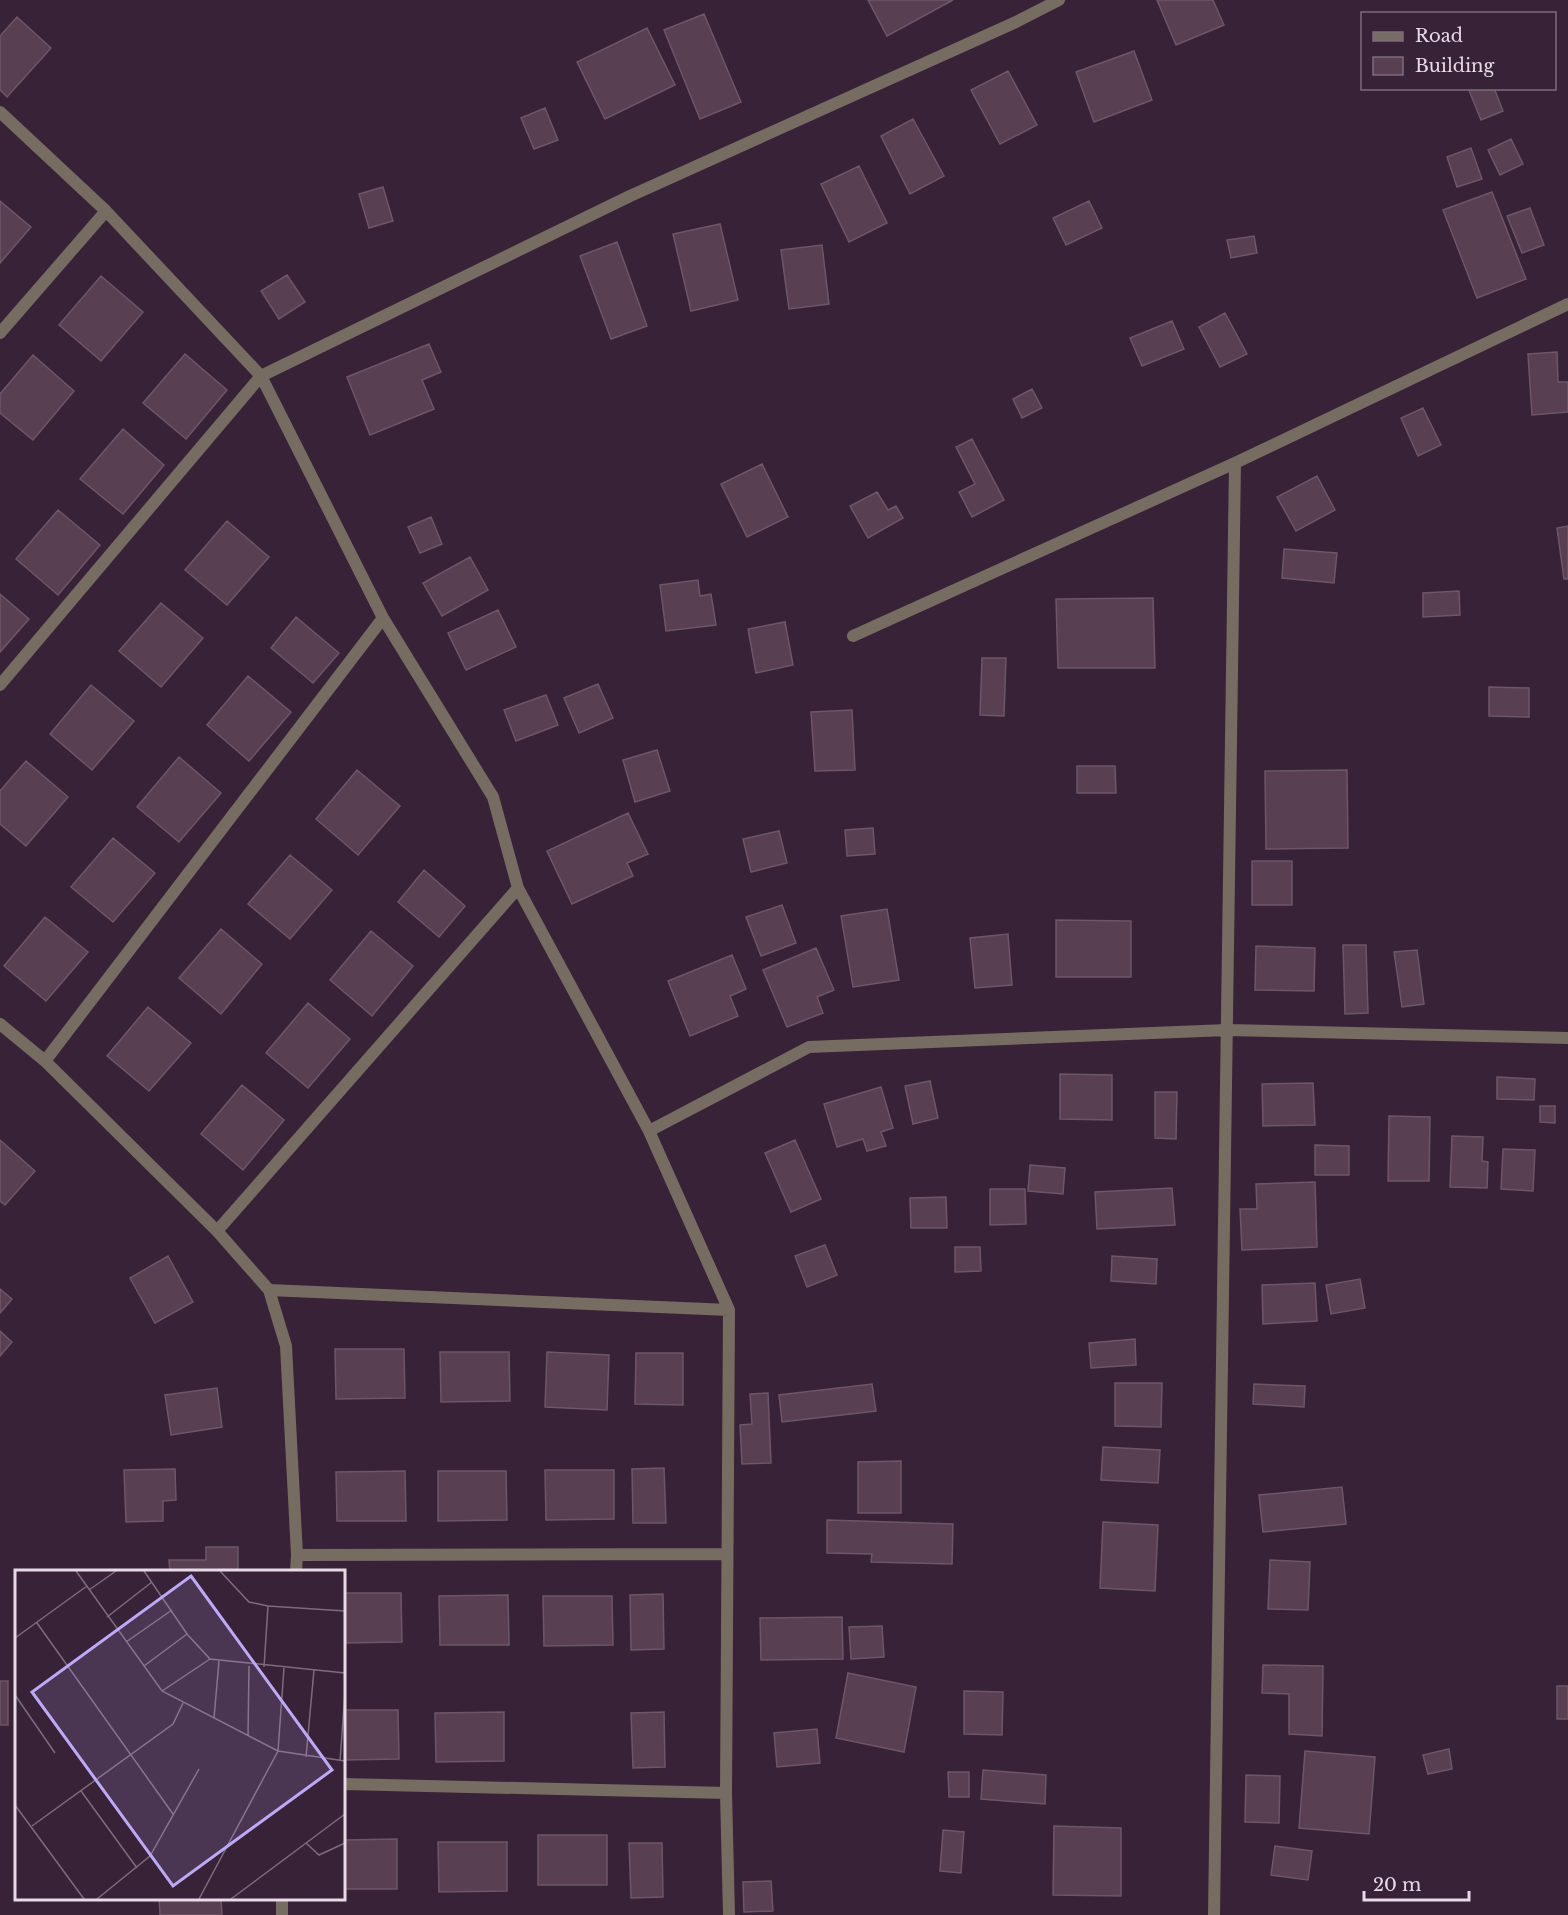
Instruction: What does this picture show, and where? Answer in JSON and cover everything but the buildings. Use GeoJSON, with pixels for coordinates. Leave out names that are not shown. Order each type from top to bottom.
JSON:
{"type":"FeatureCollection","features":[{"type":"Feature","properties":{"kind":"street"},"geometry":{"type":"LineString","coordinates":[[0,685],[261,376],[630,196],[1016,22],[1059,0]]}},
{"type":"Feature","properties":{"kind":"street"},"geometry":{"type":"LineString","coordinates":[[0,112],[106,211],[261,376],[383,618],[493,797],[518,888],[649,1131],[729,1310],[726,1793],[729,1915]]}},
{"type":"Feature","properties":{"kind":"street"},"geometry":{"type":"LineString","coordinates":[[0,333],[106,211]]}},
{"type":"Feature","properties":{"kind":"street"},"geometry":{"type":"LineString","coordinates":[[853,636],[1235,463],[1568,304]]}},
{"type":"Feature","properties":{"kind":"street"},"geometry":{"type":"LineString","coordinates":[[1214,1915],[1235,463]]}},
{"type":"Feature","properties":{"kind":"street"},"geometry":{"type":"LineString","coordinates":[[45,1061],[383,618]]}},
{"type":"Feature","properties":{"kind":"street"},"geometry":{"type":"LineString","coordinates":[[217,1231],[518,888]]}},
{"type":"Feature","properties":{"kind":"street"},"geometry":{"type":"LineString","coordinates":[[0,1024],[45,1061],[217,1231],[269,1290],[286,1346],[296,1570]]}},
{"type":"Feature","properties":{"kind":"street"},"geometry":{"type":"LineString","coordinates":[[649,1131],[809,1047],[1227,1030],[1568,1038]]}},
{"type":"Feature","properties":{"kind":"street"},"geometry":{"type":"LineString","coordinates":[[269,1290],[729,1310]]}},
{"type":"Feature","properties":{"kind":"street"},"geometry":{"type":"LineString","coordinates":[[297,1555],[727,1554]]}},
{"type":"Feature","properties":{"kind":"street"},"geometry":{"type":"LineString","coordinates":[[345,1784],[726,1793]]}}]}
